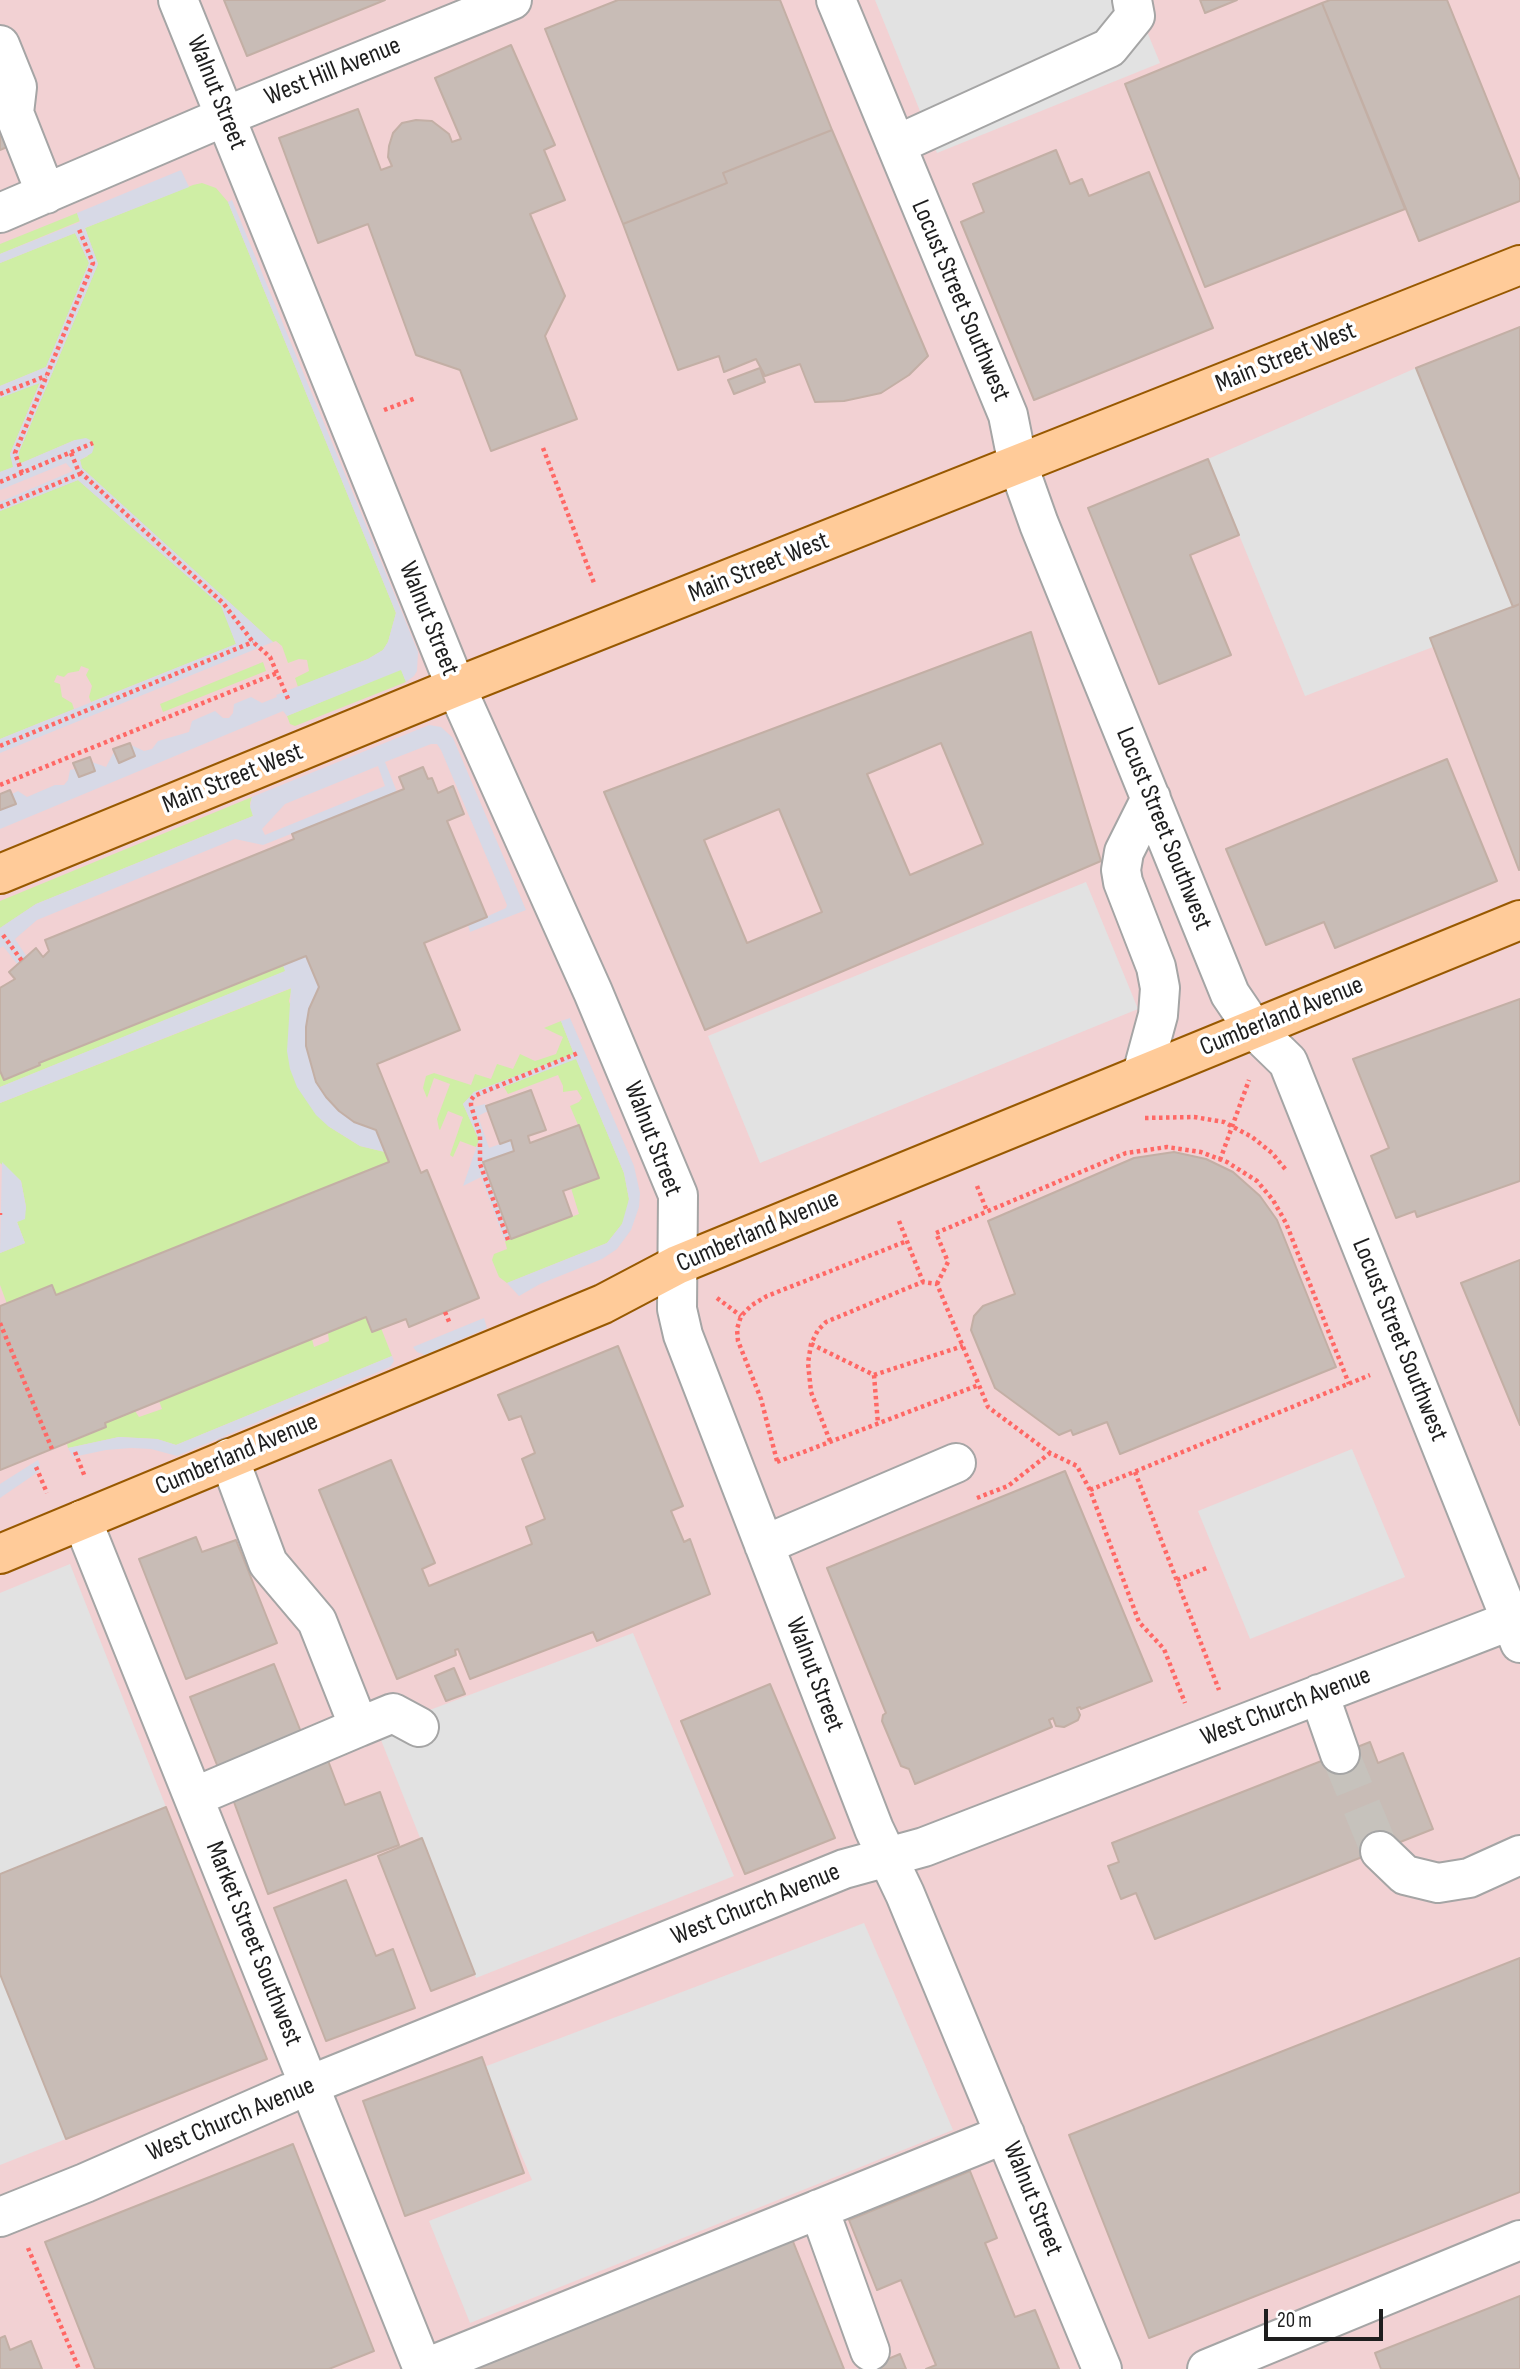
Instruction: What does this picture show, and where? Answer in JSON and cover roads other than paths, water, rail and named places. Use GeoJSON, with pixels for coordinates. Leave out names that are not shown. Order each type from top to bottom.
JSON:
{"type":"FeatureCollection","features":[{"type":"Feature","properties":{"kind":"main road","name":"Main Street West"},"geometry":{"type":"LineString","coordinates":[[0,874],[456,687],[1520,265]]}},
{"type":"Feature","properties":{"kind":"main road","name":"Cumberland Avenue"},"geometry":{"type":"LineString","coordinates":[[0,1554],[603,1304],[677,1265],[1520,920]]}},
{"type":"Feature","properties":{"kind":"street","name":"Walnut Street"},"geometry":{"type":"LineString","coordinates":[[178,0],[456,687],[593,992],[678,1195],[677,1309],[682,1335],[886,1858],[905,1894],[1102,2369]]}},
{"type":"Feature","properties":{"kind":"street","name":"West Hill Avenue"},"geometry":{"type":"LineString","coordinates":[[0,213],[226,116],[512,0]]}},
{"type":"Feature","properties":{"kind":"street","name":"Locust Street Southwest"},"geometry":{"type":"LineString","coordinates":[[836,0],[1008,415],[1018,465],[1040,524],[1230,994],[1253,1028],[1288,1062],[1517,1627]]}},
{"type":"Feature","properties":{"kind":"street"},"geometry":{"type":"LineString","coordinates":[[896,145],[1109,48],[1135,16],[1132,0]]}},
{"type":"Feature","properties":{"kind":"street"},"geometry":{"type":"LineString","coordinates":[[0,45],[18,87],[7,107],[46,194]]}},
{"type":"Feature","properties":{"kind":"street"},"geometry":{"type":"LineString","coordinates":[[1142,1074],[1158,1015],[1160,988],[1156,967],[1123,882],[1121,870],[1124,852],[1151,798]]}},
{"type":"Feature","properties":{"kind":"street"},"geometry":{"type":"LineString","coordinates":[[229,1458],[268,1563],[317,1621],[359,1727]]}},
{"type":"Feature","properties":{"kind":"street"},"geometry":{"type":"LineString","coordinates":[[764,1545],[956,1463]]}},
{"type":"Feature","properties":{"kind":"street","name":"Market Street Southwest"},"geometry":{"type":"LineString","coordinates":[[82,1520],[423,2369]]}},
{"type":"Feature","properties":{"kind":"street","name":"West Church Avenue"},"geometry":{"type":"LineString","coordinates":[[13,2229],[85,2183],[310,2085],[844,1869],[924,1847],[1319,1694],[1517,1627]]}},
{"type":"Feature","properties":{"kind":"street"},"geometry":{"type":"LineString","coordinates":[[1319,1694],[1340,1754]]}},
{"type":"Feature","properties":{"kind":"street"},"geometry":{"type":"LineString","coordinates":[[194,1797],[393,1713],[419,1727]]}},
{"type":"Feature","properties":{"kind":"street"},"geometry":{"type":"LineString","coordinates":[[1380,1851],[1405,1875],[1438,1883],[1469,1878],[1520,1855]]}},
{"type":"Feature","properties":{"kind":"street"},"geometry":{"type":"LineString","coordinates":[[423,2369],[1004,2134]]}},
{"type":"Feature","properties":{"kind":"street"},"geometry":{"type":"LineString","coordinates":[[819,2209],[870,2351]]}},
{"type":"Feature","properties":{"kind":"street"},"geometry":{"type":"LineString","coordinates":[[1207,2369],[1520,2240]]}},
{"type":"Feature","properties":{"kind":"tunnel"},"geometry":{"type":"LineString","coordinates":[[1340,1754],[1380,1851]]}}]}
